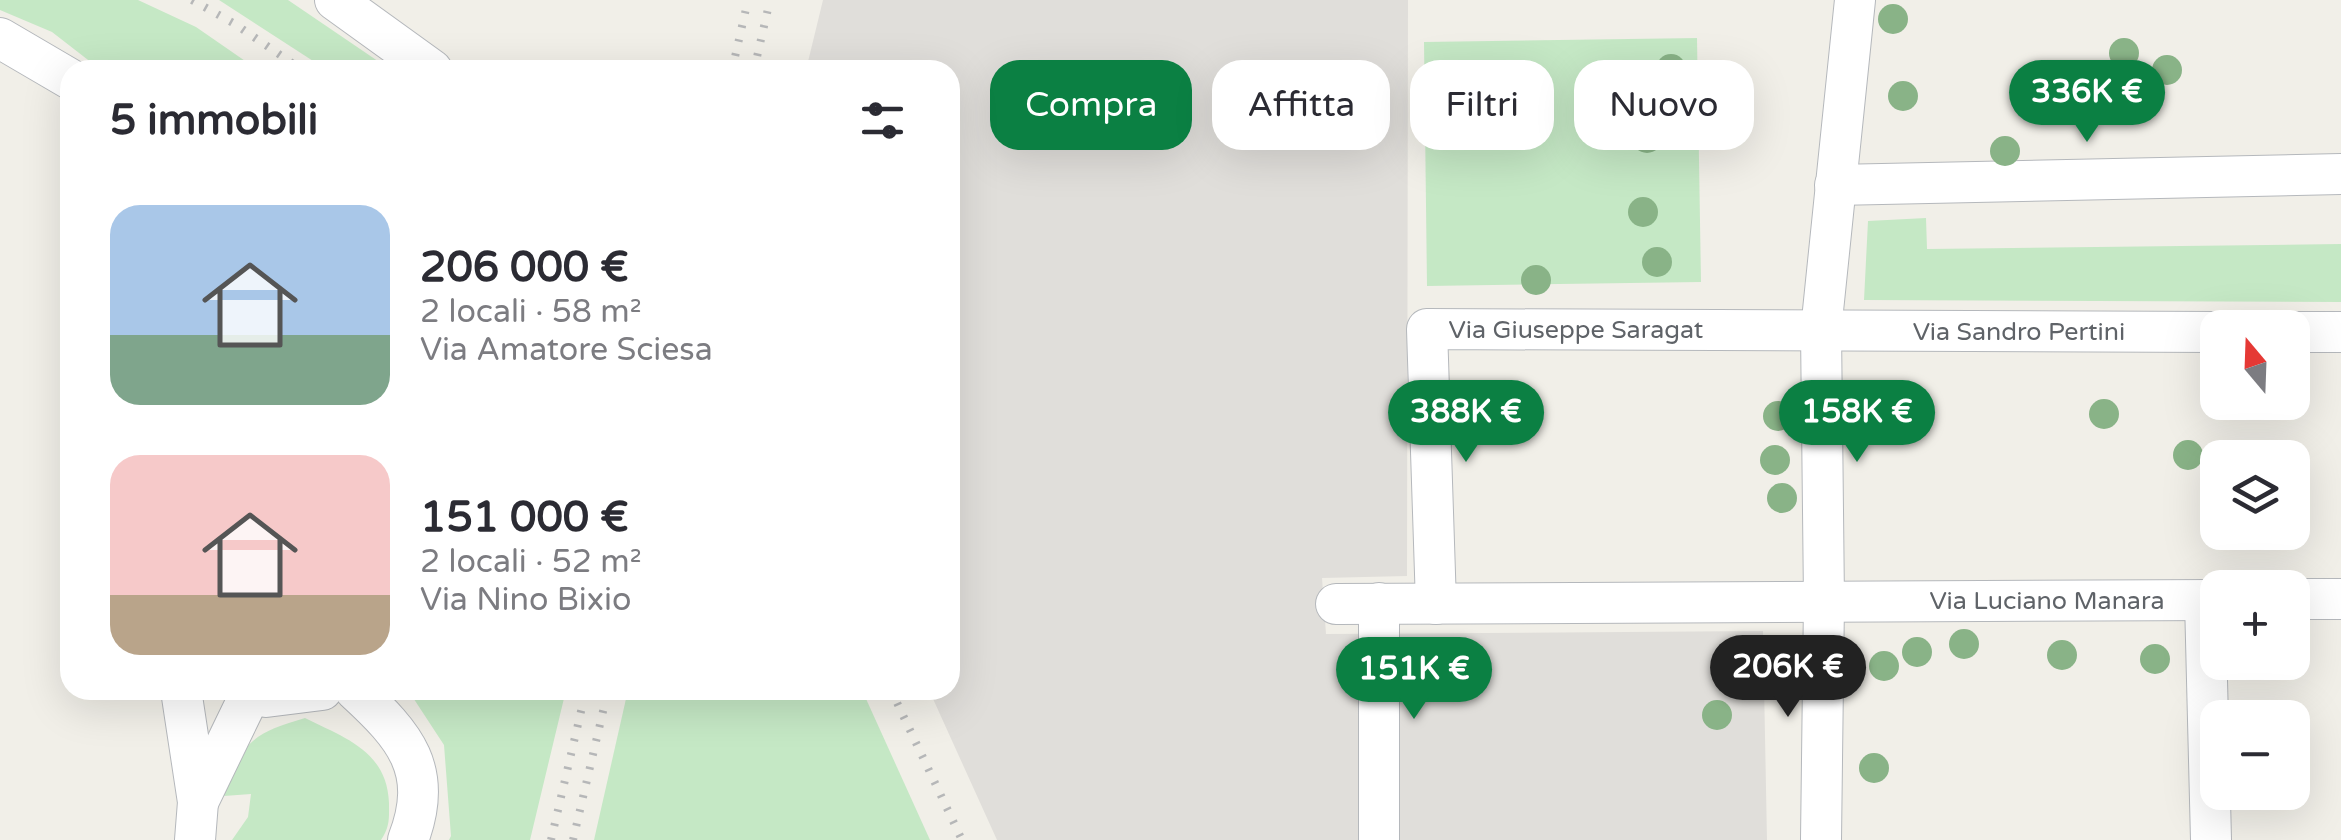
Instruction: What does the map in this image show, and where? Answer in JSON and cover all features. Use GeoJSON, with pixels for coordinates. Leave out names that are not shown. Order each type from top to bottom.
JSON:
{"type":"FeatureCollection","features":[{"type":"Feature","properties":{"kind":"street"},"geometry":{"type":"LineString","coordinates":[[335,0],[419,60]]}},
{"type":"Feature","properties":{"kind":"street"},"geometry":{"type":"LineString","coordinates":[[1822,840],[1820,330],[1855,0]]}},
{"type":"Feature","properties":{"kind":"street"},"geometry":{"type":"LineString","coordinates":[[0,38],[60,73]]}},
{"type":"Feature","properties":{"kind":"street"},"geometry":{"type":"LineString","coordinates":[[1836,185],[2341,174]]}},
{"type":"Feature","properties":{"kind":"street","name":"Via Giuseppe Saragat"},"geometry":{"type":"LineString","coordinates":[[1436,604],[1427,329],[1820,330]]}},
{"type":"Feature","properties":{"kind":"street","name":"Via Sandro Pertini"},"geometry":{"type":"LineString","coordinates":[[1820,330],[2200,332]]}},
{"type":"Feature","properties":{"kind":"street"},"geometry":{"type":"LineString","coordinates":[[2310,332],[2341,332]]}},
{"type":"Feature","properties":{"kind":"street"},"geometry":{"type":"LineString","coordinates":[[2310,599],[2341,599]]}},
{"type":"Feature","properties":{"kind":"street","name":"Via Luciano Manara"},"geometry":{"type":"LineString","coordinates":[[1336,604],[2200,600]]}},
{"type":"Feature","properties":{"kind":"street"},"geometry":{"type":"LineString","coordinates":[[1379,604],[1379,840]]}},
{"type":"Feature","properties":{"kind":"street"},"geometry":{"type":"LineString","coordinates":[[2210,840],[2211,680]]}},
{"type":"Feature","properties":{"kind":"street"},"geometry":{"type":"LineString","coordinates":[[182,700],[196,821]]}},
{"type":"Feature","properties":{"kind":"street"},"geometry":{"type":"LineString","coordinates":[[207,700],[230,706],[252,700]]}},
{"type":"Feature","properties":{"kind":"street"},"geometry":{"type":"LineString","coordinates":[[196,821],[261,700]]}},
{"type":"Feature","properties":{"kind":"street"},"geometry":{"type":"LineString","coordinates":[[358,700],[383,715],[408,748],[418,775],[418,811],[408,840]]}},
{"type":"Feature","properties":{"kind":"shaded area"},"geometry":{"type":"Polygon","coordinates":[[[823,0],[1408,0],[1407,576],[1322,578],[1326,634],[1763,631],[1767,840],[997,840],[934,700],[960,700],[960,60],[808,60],[823,0]]]}},
{"type":"Feature","properties":{"kind":"green space"},"geometry":{"type":"Polygon","coordinates":[[[0,0],[138,0],[196,27],[244,60],[88,60],[52,32],[0,10],[0,0]]]}},
{"type":"Feature","properties":{"kind":"green space"},"geometry":{"type":"Polygon","coordinates":[[[219,0],[288,0],[376,60],[312,60],[219,0]]]}},
{"type":"Feature","properties":{"kind":"green space"},"geometry":{"type":"Polygon","coordinates":[[[1697,38],[1697,60],[1574,60],[1574,150],[1699,150],[1701,282],[1427,286],[1425,150],[1554,150],[1554,60],[1424,60],[1424,42],[1697,38]]]}},
{"type":"Feature","properties":{"kind":"green space"},"geometry":{"type":"Polygon","coordinates":[[[1926,218],[1927,249],[2341,244],[2341,302],[1864,300],[1868,221],[1926,218]]]}},
{"type":"Feature","properties":{"kind":"green space"},"geometry":{"type":"Polygon","coordinates":[[[415,700],[564,700],[530,840],[449,840],[444,745],[415,700]]]}},
{"type":"Feature","properties":{"kind":"green space"},"geometry":{"type":"Polygon","coordinates":[[[626,700],[867,700],[930,840],[594,840],[626,700]]]}},
{"type":"Feature","properties":{"kind":"green space"},"geometry":{"type":"Polygon","coordinates":[[[305,718],[361,748],[381,771],[389,803],[388,822],[381,840],[232,840],[248,817],[251,794],[224,796],[243,752],[272,729],[305,718]]]}},
{"type":"Feature","properties":{"kind":"railway"},"geometry":{"type":"LineString","coordinates":[[192,0],[287,60]]}},
{"type":"Feature","properties":{"kind":"railway"},"geometry":{"type":"LineString","coordinates":[[734,60],[748,0]]}},
{"type":"Feature","properties":{"kind":"railway"},"geometry":{"type":"LineString","coordinates":[[756,60],[770,0]]}},
{"type":"Feature","properties":{"kind":"railway"},"geometry":{"type":"LineString","coordinates":[[551,840],[584,700]]}},
{"type":"Feature","properties":{"kind":"railway"},"geometry":{"type":"LineString","coordinates":[[573,840],[606,700]]}},
{"type":"Feature","properties":{"kind":"railway"},"geometry":{"type":"LineString","coordinates":[[896,700],[962,840]]}}]}
